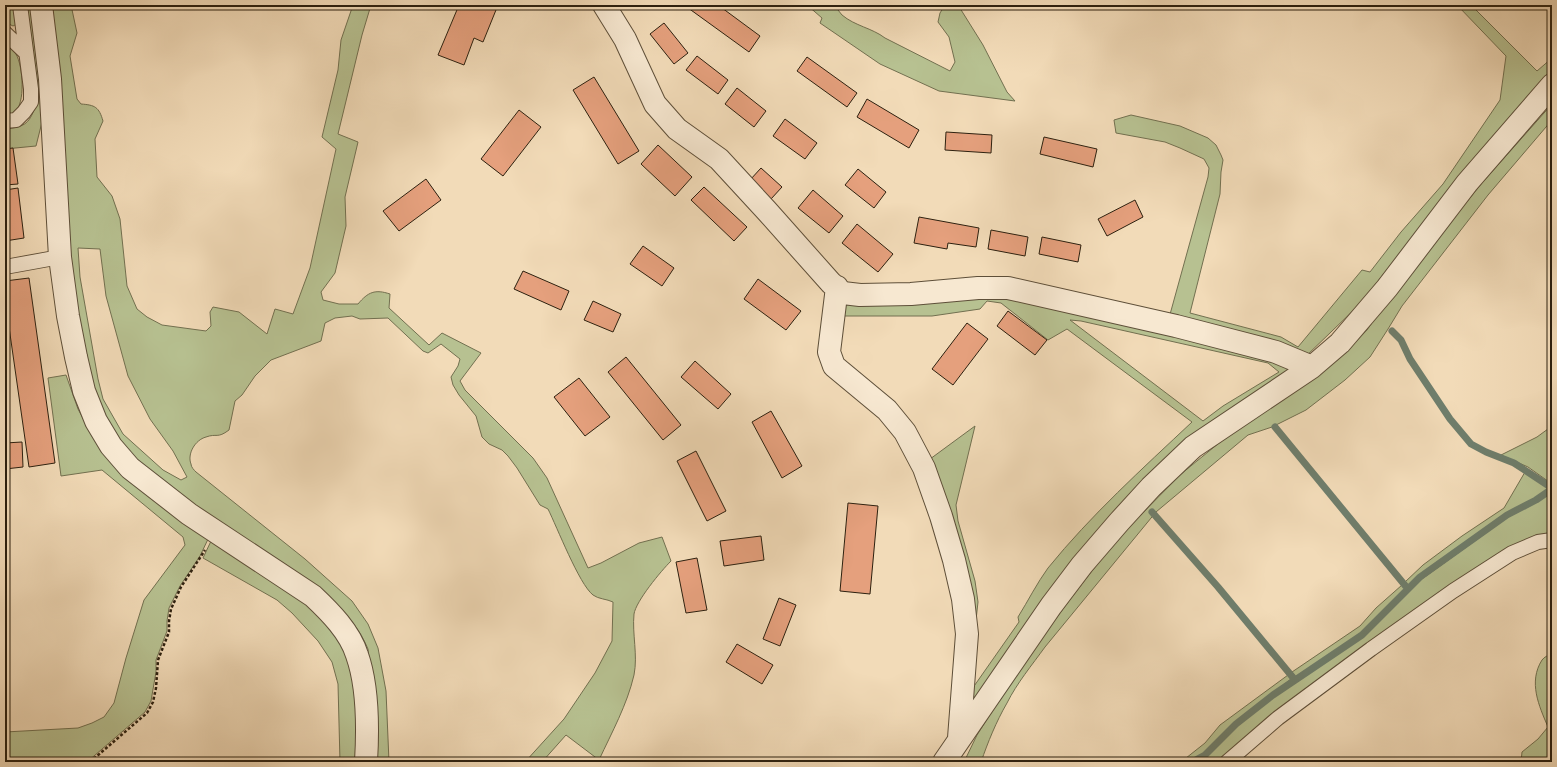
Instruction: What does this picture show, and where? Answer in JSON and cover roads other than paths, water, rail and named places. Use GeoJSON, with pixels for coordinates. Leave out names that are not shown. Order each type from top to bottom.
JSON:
{"type":"FeatureCollection","features":[{"type":"Feature","properties":{"kind":"street"},"geometry":{"type":"LineString","coordinates":[[41,5],[50,79],[60,257],[68,316],[76,357],[84,391],[96,421],[111,446],[130,468],[189,514],[313,596],[330,612],[346,633],[357,654],[363,680],[367,744],[366,762]]}},
{"type":"Feature","properties":{"kind":"street"},"geometry":{"type":"LineString","coordinates":[[604,5],[625,39],[655,104],[677,129],[719,160],[844,293],[860,295],[911,294],[978,288],[1008,288],[1176,326],[1276,352],[1312,367]]}},
{"type":"Feature","properties":{"kind":"street"},"geometry":{"type":"LineString","coordinates":[[944,762],[959,738],[1082,565],[1151,487],[1193,447],[1312,367],[1340,343],[1387,288],[1467,183],[1552,85]]}},
{"type":"Feature","properties":{"kind":"street"},"geometry":{"type":"LineString","coordinates":[[837,287],[829,352],[834,366],[888,410],[905,432],[924,468],[941,516],[954,560],[963,599],[967,634],[959,738]]}},
{"type":"Feature","properties":{"kind":"lane"},"geometry":{"type":"LineString","coordinates":[[5,121],[16,120],[31,102],[31,89],[20,5]]}},
{"type":"Feature","properties":{"kind":"lane"},"geometry":{"type":"LineString","coordinates":[[5,33],[26,53]]}},
{"type":"Feature","properties":{"kind":"lane"},"geometry":{"type":"LineString","coordinates":[[5,267],[60,257]]}},
{"type":"Feature","properties":{"kind":"lane"},"geometry":{"type":"LineString","coordinates":[[1227,762],[1278,718],[1453,591],[1512,553],[1538,542],[1552,540]]}},
{"type":"Feature","properties":{"kind":"waterway"},"geometry":{"type":"LineString","coordinates":[[1392,331],[1401,340],[1410,359],[1450,419],[1471,444],[1486,452],[1514,463],[1552,488]]}},
{"type":"Feature","properties":{"kind":"waterway"},"geometry":{"type":"LineString","coordinates":[[1275,427],[1408,589]]}},
{"type":"Feature","properties":{"kind":"waterway"},"geometry":{"type":"LineString","coordinates":[[1192,762],[1205,755],[1236,724],[1273,695],[1362,635],[1420,577],[1507,515],[1536,500],[1552,489]]}},
{"type":"Feature","properties":{"kind":"waterway"},"geometry":{"type":"LineString","coordinates":[[1152,512],[1218,587],[1295,680]]}}]}
